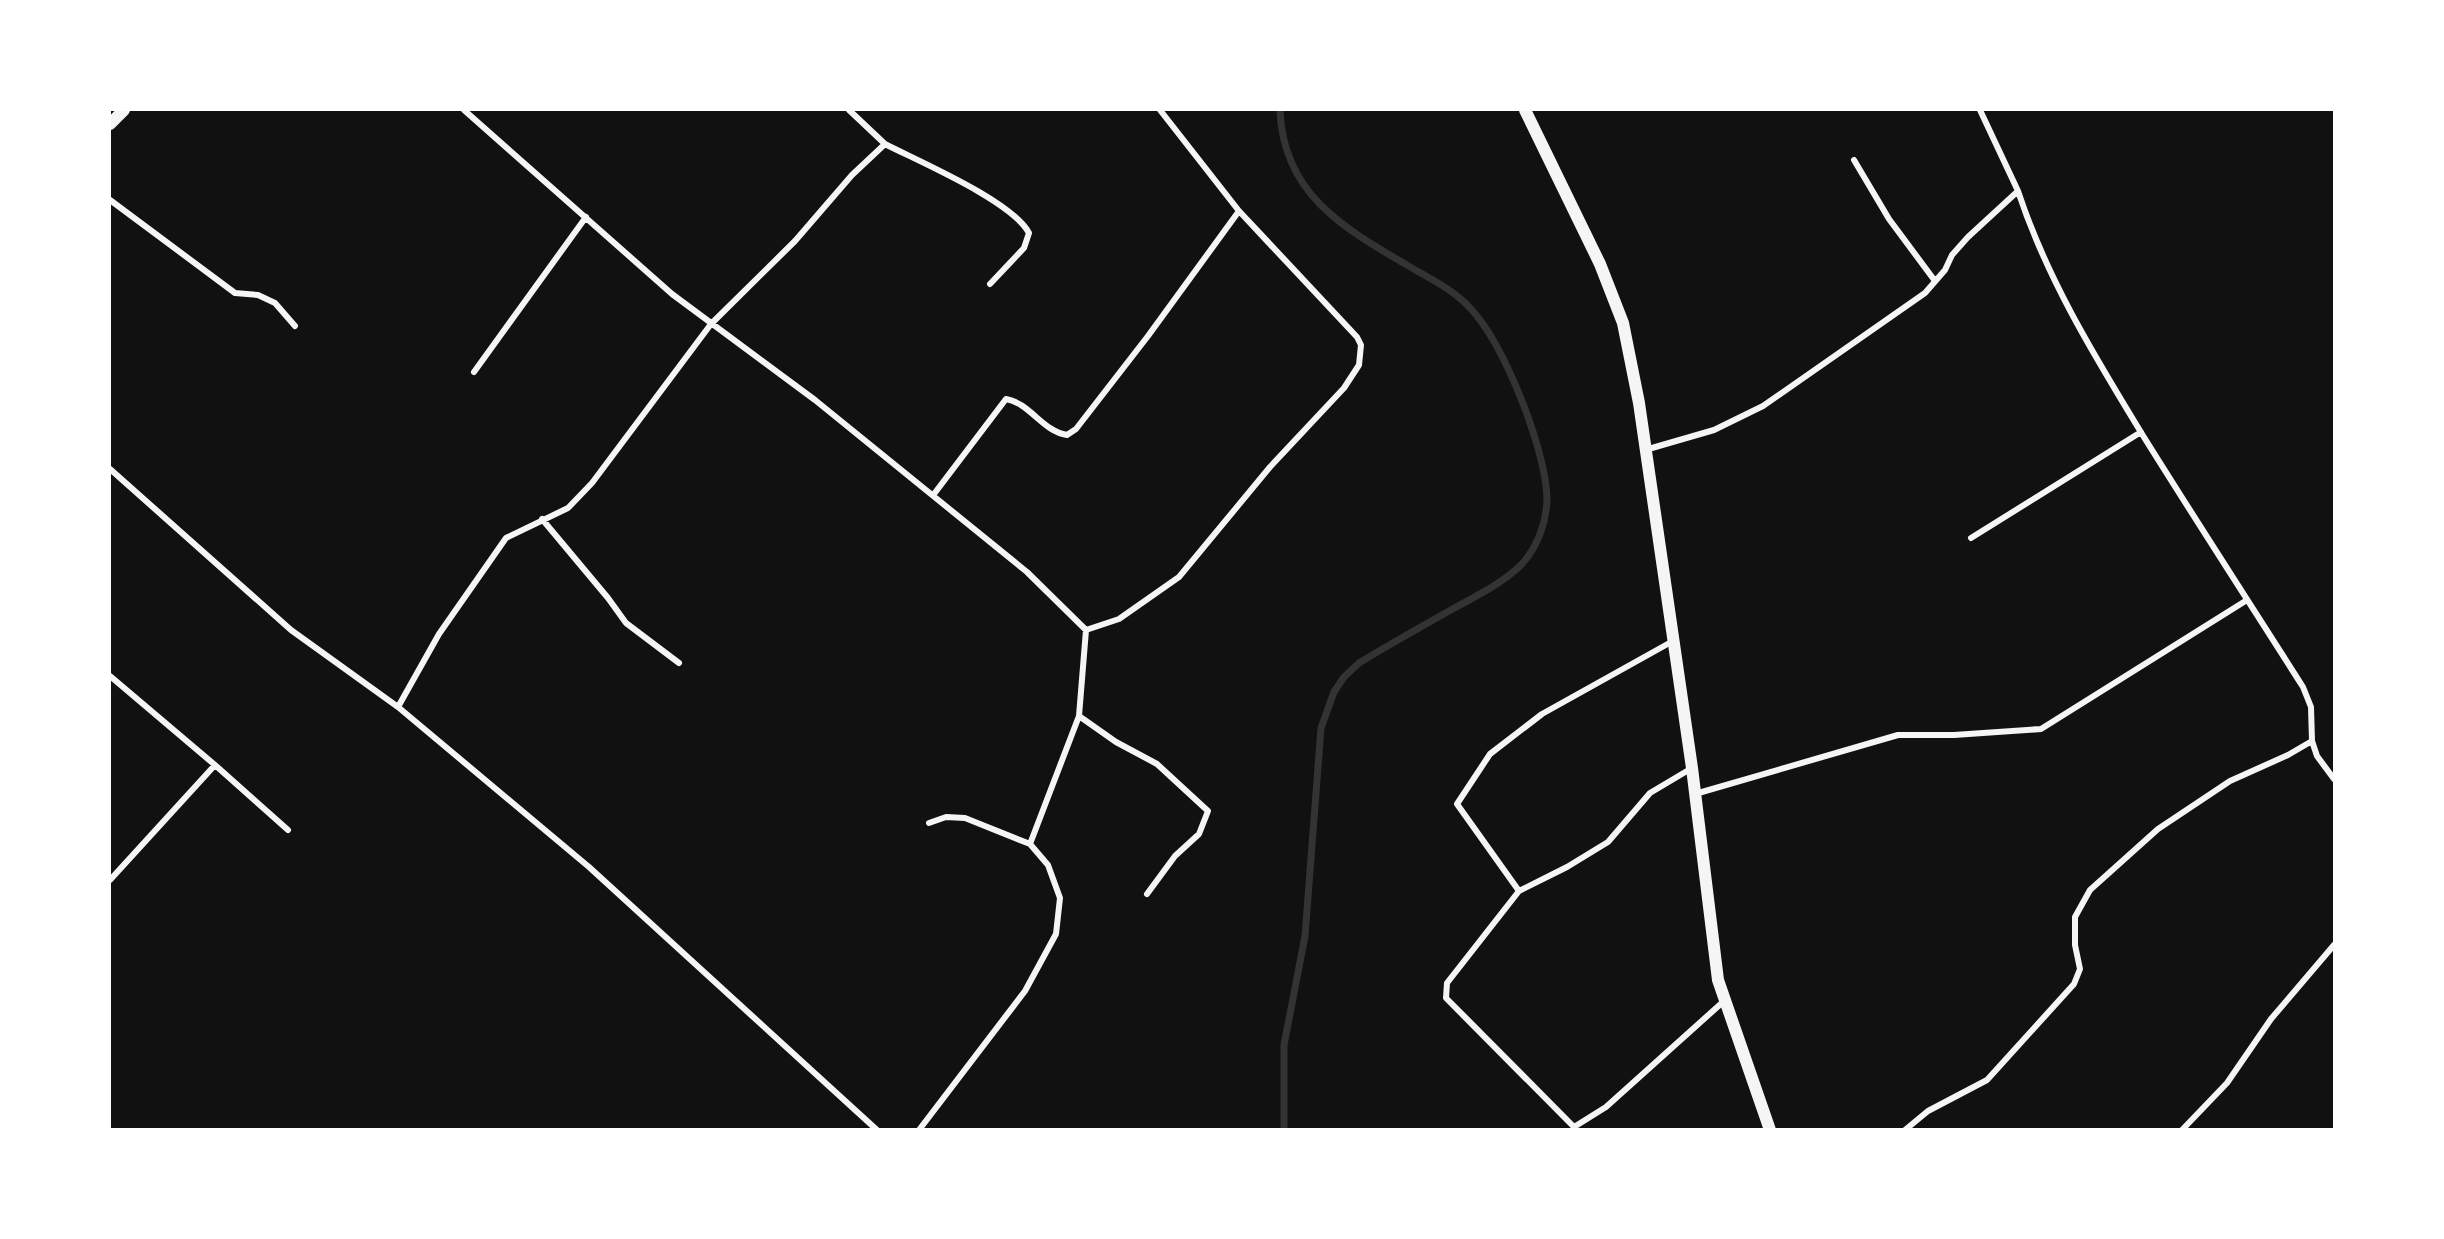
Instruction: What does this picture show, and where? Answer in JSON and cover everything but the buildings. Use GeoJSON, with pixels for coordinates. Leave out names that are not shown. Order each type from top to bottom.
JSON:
{"type":"FeatureCollection","features":[{"type":"Feature","properties":{"kind":"main road"},"geometry":{"type":"LineString","coordinates":[[110,124],[124,110]]}},
{"type":"Feature","properties":{"kind":"main road"},"geometry":{"type":"LineString","coordinates":[[1525,110],[1600,264],[1623,323],[1639,403],[1692,768],[1718,980],[1770,1130]]}},
{"type":"Feature","properties":{"kind":"street"},"geometry":{"type":"LineString","coordinates":[[464,110],[711,324],[815,399],[934,494],[1027,572],[1086,630]]}},
{"type":"Feature","properties":{"kind":"street"},"geometry":{"type":"LineString","coordinates":[[849,110],[885,144],[1014,214],[1024,225],[1029,233],[1024,248],[990,284]]}},
{"type":"Feature","properties":{"kind":"street"},"geometry":{"type":"LineString","coordinates":[[1086,630],[1119,619],[1179,576],[1270,467],[1344,388],[1359,365],[1361,345],[1357,337],[1239,211],[1160,110]]}},
{"type":"Feature","properties":{"kind":"street"},"geometry":{"type":"LineString","coordinates":[[1980,110],[2018,191],[2050,274],[2082,337],[2303,687],[2312,707],[2312,741],[2317,756],[2334,779]]}},
{"type":"Feature","properties":{"kind":"street"},"geometry":{"type":"LineString","coordinates":[[398,707],[439,634],[506,537],[568,508],[592,483],[711,324],[795,241],[852,175],[885,144]]}},
{"type":"Feature","properties":{"kind":"street"},"geometry":{"type":"LineString","coordinates":[[1854,160],[1889,219],[1935,281]]}},
{"type":"Feature","properties":{"kind":"street"},"geometry":{"type":"LineString","coordinates":[[1645,450],[1714,430],[1763,406],[1905,309],[1935,281],[1968,237],[2018,191]]}},
{"type":"Feature","properties":{"kind":"street"},"geometry":{"type":"LineString","coordinates":[[110,200],[235,293],[258,295],[275,303],[295,326]]}},
{"type":"Feature","properties":{"kind":"street"},"geometry":{"type":"LineString","coordinates":[[934,494],[1006,399],[1021,406],[1055,433],[1067,435],[1076,429],[1148,336],[1239,211]]}},
{"type":"Feature","properties":{"kind":"street"},"geometry":{"type":"LineString","coordinates":[[474,372],[586,217]]}},
{"type":"Feature","properties":{"kind":"street"},"geometry":{"type":"LineString","coordinates":[[1971,537],[2141,432]]}},
{"type":"Feature","properties":{"kind":"street"},"geometry":{"type":"LineString","coordinates":[[110,468],[291,630],[398,707],[589,867],[877,1130]]}},
{"type":"Feature","properties":{"kind":"street"},"geometry":{"type":"LineString","coordinates":[[542,519],[626,623],[679,663]]}},
{"type":"Feature","properties":{"kind":"street"},"geometry":{"type":"LineString","coordinates":[[1695,794],[1898,735],[1954,735],[2041,729],[2247,600]]}},
{"type":"Feature","properties":{"kind":"street"},"geometry":{"type":"LineString","coordinates":[[1030,844],[1079,717],[1086,630]]}},
{"type":"Feature","properties":{"kind":"street"},"geometry":{"type":"LineString","coordinates":[[1519,891],[1457,804],[1490,754],[1542,714],[1673,641]]}},
{"type":"Feature","properties":{"kind":"street"},"geometry":{"type":"LineString","coordinates":[[110,676],[288,830]]}},
{"type":"Feature","properties":{"kind":"street"},"geometry":{"type":"LineString","coordinates":[[1079,717],[1116,742],[1157,764],[1208,811],[1199,834],[1174,856],[1147,894]]}},
{"type":"Feature","properties":{"kind":"street"},"geometry":{"type":"LineString","coordinates":[[1905,1130],[1928,1111],[1987,1080],[2074,984],[2080,969],[2075,945],[2075,917],[2090,891],[2158,829],[2230,781],[2288,755],[2312,741]]}},
{"type":"Feature","properties":{"kind":"street"},"geometry":{"type":"LineString","coordinates":[[110,880],[215,765]]}},
{"type":"Feature","properties":{"kind":"street"},"geometry":{"type":"LineString","coordinates":[[1692,768],[1650,793],[1608,842],[1567,867],[1519,891],[1447,983],[1446,998],[1575,1128],[1606,1107],[1724,1000]]}},
{"type":"Feature","properties":{"kind":"street"},"geometry":{"type":"LineString","coordinates":[[919,1130],[1024,991],[1056,934],[1060,898],[1048,865],[1030,844],[965,818],[946,817],[929,823]]}},
{"type":"Feature","properties":{"kind":"street"},"geometry":{"type":"LineString","coordinates":[[2182,1130],[2227,1083],[2271,1019],[2334,945]]}},
{"type":"Feature","properties":{"kind":"waterway"},"geometry":{"type":"LineString","coordinates":[[1280,110],[1284,140],[1292,165],[1305,187],[1322,206],[1364,239],[1451,291],[1471,309],[1484,326],[1497,347],[1521,398],[1539,452],[1547,497],[1540,533],[1533,549],[1522,564],[1487,590],[1359,663],[1344,677],[1334,692],[1321,728],[1305,936],[1284,1045],[1284,1130]]}}]}
